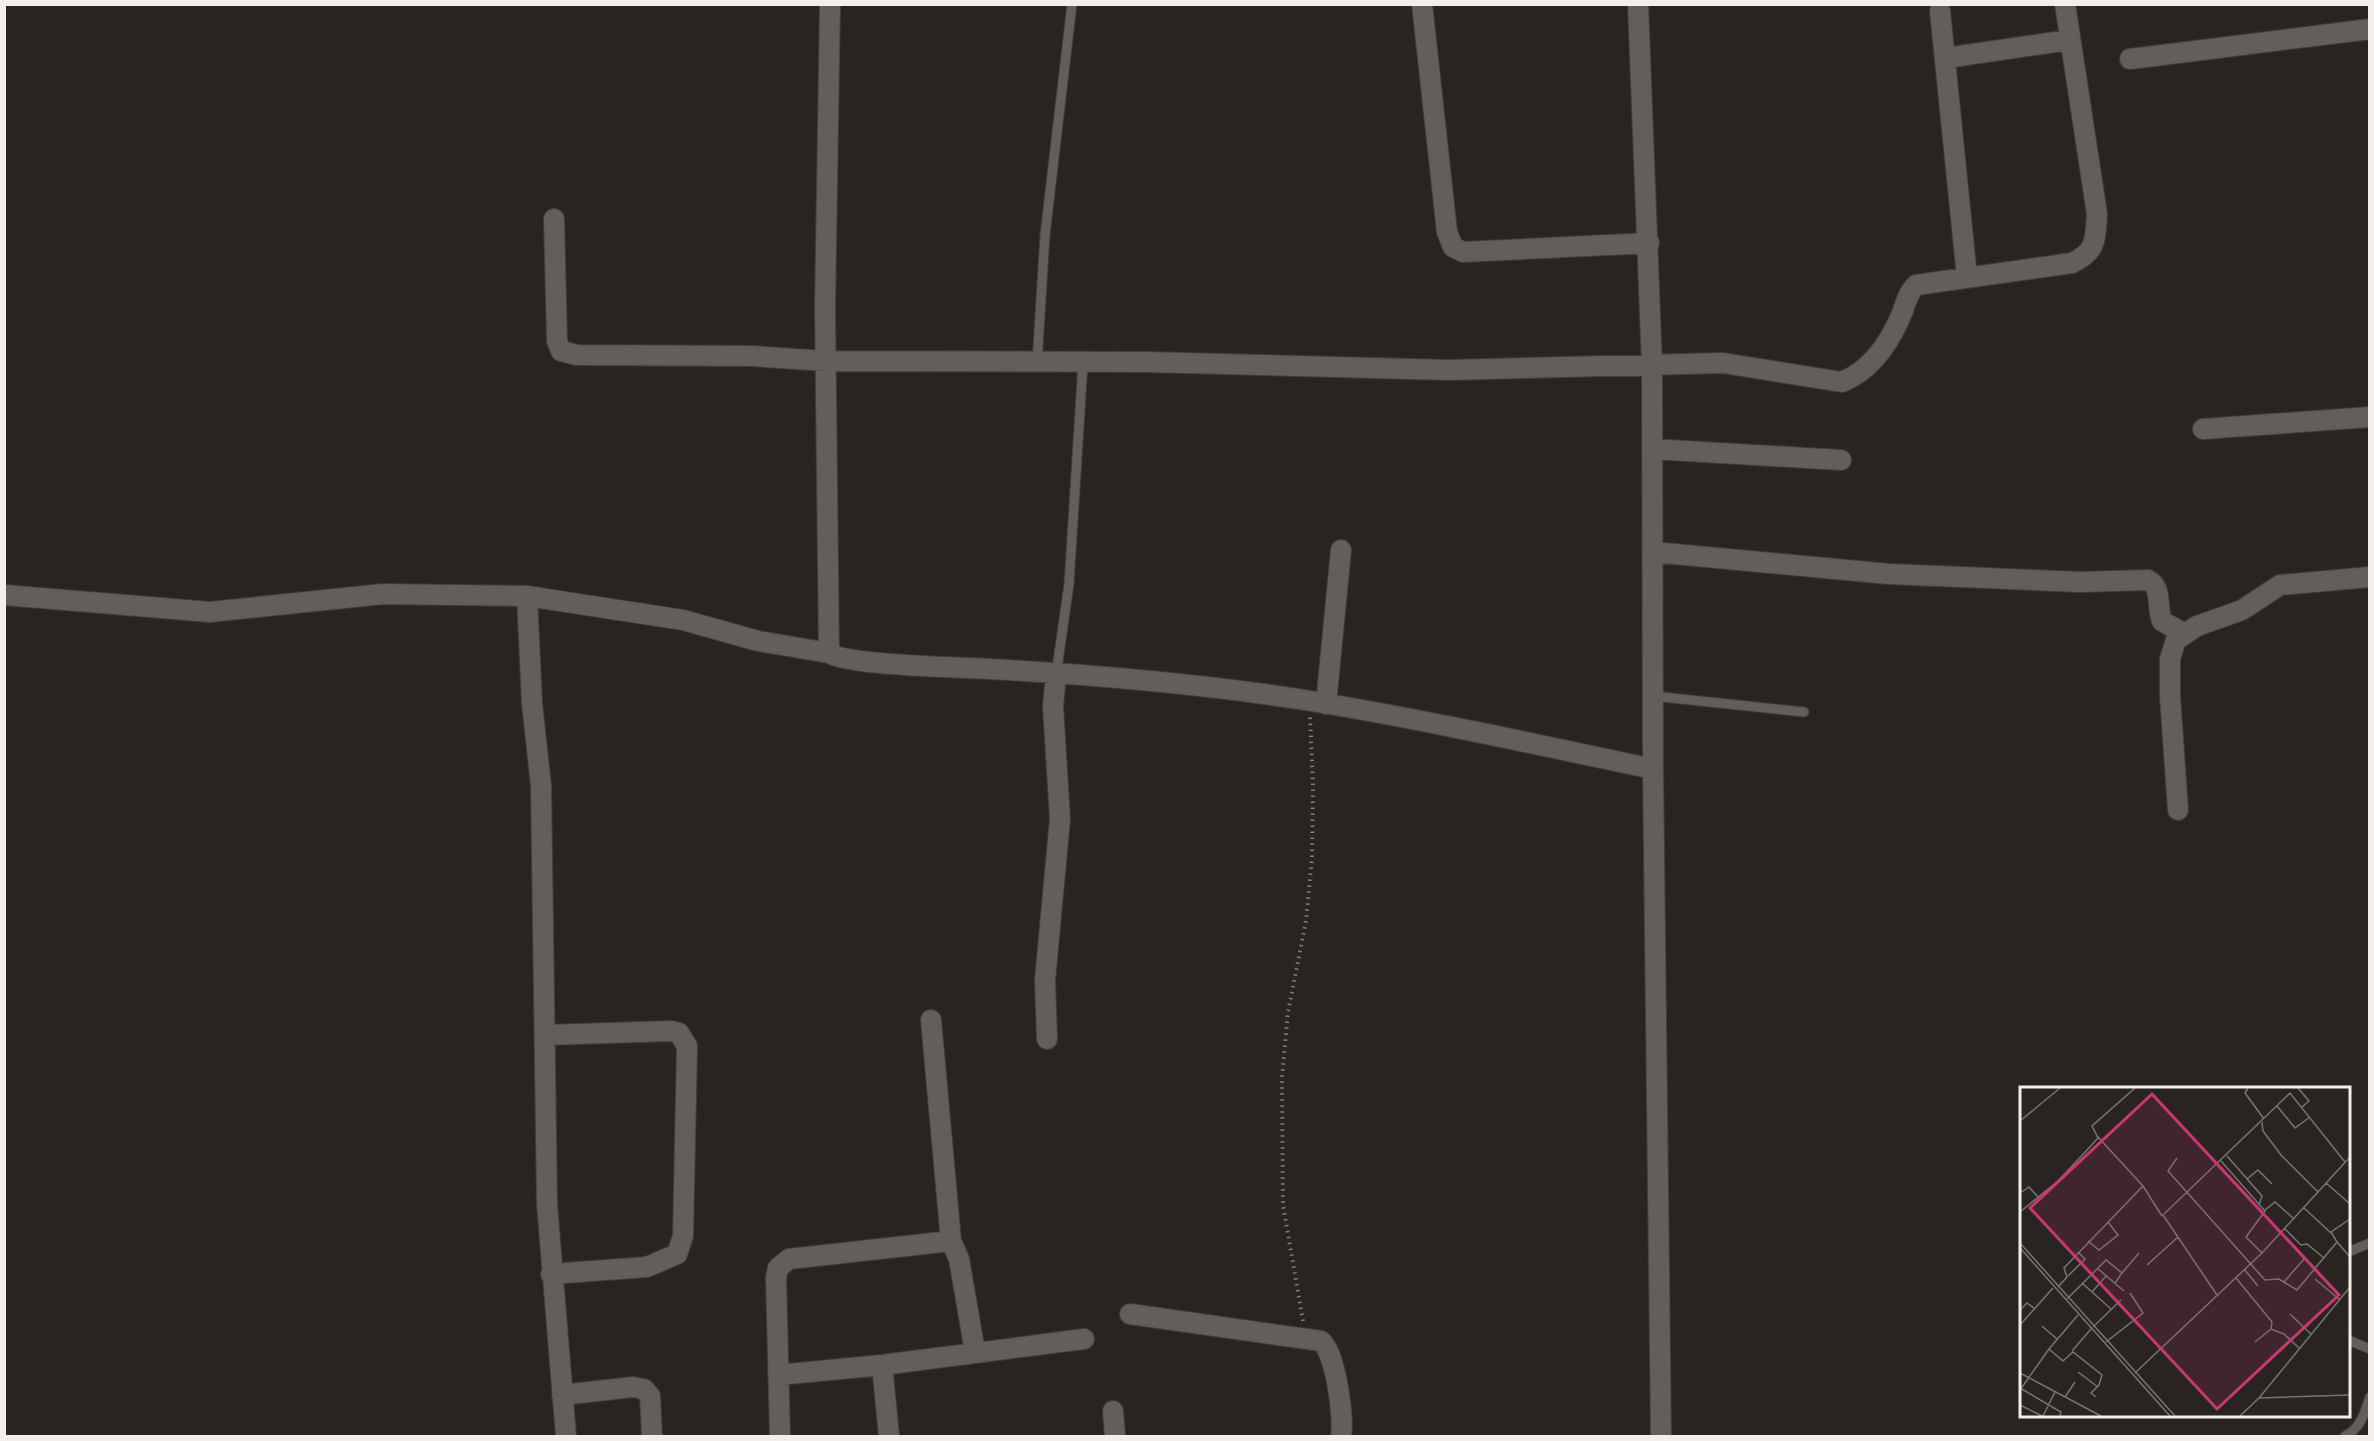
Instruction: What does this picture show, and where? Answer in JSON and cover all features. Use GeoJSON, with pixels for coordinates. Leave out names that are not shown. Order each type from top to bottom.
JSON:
{"type":"FeatureCollection","features":[{"type":"Feature","properties":{"kind":"street"},"geometry":{"type":"LineString","coordinates":[[829,652],[826,360],[830,4]]}},
{"type":"Feature","properties":{"kind":"street"},"geometry":{"type":"LineString","coordinates":[[1422,4],[1437,157],[1447,232],[1453,247],[1463,252],[1649,243]]}},
{"type":"Feature","properties":{"kind":"street"},"geometry":{"type":"LineString","coordinates":[[1638,4],[1652,366],[1653,769],[1661,1437]]}},
{"type":"Feature","properties":{"kind":"street"},"geometry":{"type":"LineString","coordinates":[[554,219],[556,340],[561,351],[566,353],[826,360],[1146,362],[1449,370],[1723,363],[1842,382],[1858,376],[1880,352],[1900,317],[1908,294],[1916,285],[2072,263],[2090,252],[2095,242],[2097,214],[2065,4]]}},
{"type":"Feature","properties":{"kind":"street"},"geometry":{"type":"LineString","coordinates":[[1940,11],[1967,278]]}},
{"type":"Feature","properties":{"kind":"street"},"geometry":{"type":"LineString","coordinates":[[2130,58],[2370,29]]}},
{"type":"Feature","properties":{"kind":"street"},"geometry":{"type":"LineString","coordinates":[[1945,58],[2070,40]]}},
{"type":"Feature","properties":{"kind":"street"},"geometry":{"type":"LineString","coordinates":[[2203,429],[2370,417]]}},
{"type":"Feature","properties":{"kind":"street"},"geometry":{"type":"LineString","coordinates":[[1652,449],[1841,460]]}},
{"type":"Feature","properties":{"kind":"street"},"geometry":{"type":"LineString","coordinates":[[1318,702],[1341,549]]}},
{"type":"Feature","properties":{"kind":"street"},"geometry":{"type":"LineString","coordinates":[[1653,552],[1889,574],[2080,582],[2148,580],[2155,583],[2158,590],[2158,610],[2162,621],[2183,633]]}},
{"type":"Feature","properties":{"kind":"street"},"geometry":{"type":"LineString","coordinates":[[2178,810],[2170,696],[2170,659],[2173,646],[2183,633],[2242,610],[2280,585],[2370,577]]}},
{"type":"Feature","properties":{"kind":"street"},"geometry":{"type":"LineString","coordinates":[[4,595],[210,612],[383,594],[527,596],[683,620],[758,641],[829,652],[838,657],[856,660],[1210,688],[1318,702],[1436,723],[1653,769]]}},
{"type":"Feature","properties":{"kind":"street"},"geometry":{"type":"LineString","coordinates":[[527,596],[532,703],[542,786],[547,1204],[566,1437]]}},
{"type":"Feature","properties":{"kind":"street"},"geometry":{"type":"LineString","coordinates":[[1047,1039],[1045,980],[1060,819],[1053,706],[1056,675]]}},
{"type":"Feature","properties":{"kind":"street"},"geometry":{"type":"LineString","coordinates":[[931,1020],[951,1241],[959,1259],[975,1352]]}},
{"type":"Feature","properties":{"kind":"street"},"geometry":{"type":"LineString","coordinates":[[546,1035],[671,1031],[679,1033],[687,1046],[683,1236],[677,1254],[647,1267],[551,1274]]}},
{"type":"Feature","properties":{"kind":"street"},"geometry":{"type":"LineString","coordinates":[[780,1437],[776,1278],[783,1262],[800,1257],[951,1241]]}},
{"type":"Feature","properties":{"kind":"street"},"geometry":{"type":"LineString","coordinates":[[1130,1314],[1322,1341],[1329,1349],[1341,1411],[1341,1437]]}},
{"type":"Feature","properties":{"kind":"street"},"geometry":{"type":"LineString","coordinates":[[778,1375],[882,1365],[1084,1339]]}},
{"type":"Feature","properties":{"kind":"street"},"geometry":{"type":"LineString","coordinates":[[882,1365],[889,1437]]}},
{"type":"Feature","properties":{"kind":"street"},"geometry":{"type":"LineString","coordinates":[[562,1395],[633,1387],[644,1389],[650,1396],[652,1437]]}},
{"type":"Feature","properties":{"kind":"street"},"geometry":{"type":"LineString","coordinates":[[1113,1411],[1115,1437]]}},
{"type":"Feature","properties":{"kind":"lane"},"geometry":{"type":"LineString","coordinates":[[1037,363],[1045,235],[1072,4]]}},
{"type":"Feature","properties":{"kind":"lane"},"geometry":{"type":"LineString","coordinates":[[1056,675],[1069,584],[1083,363]]}},
{"type":"Feature","properties":{"kind":"lane"},"geometry":{"type":"LineString","coordinates":[[1653,696],[1804,712]]}},
{"type":"Feature","properties":{"kind":"lane"},"geometry":{"type":"LineString","coordinates":[[2350,1252],[2370,1243]]}},
{"type":"Feature","properties":{"kind":"lane"},"geometry":{"type":"LineString","coordinates":[[2350,1341],[2357,1346],[2370,1349]]}},
{"type":"Feature","properties":{"kind":"lane"},"geometry":{"type":"LineString","coordinates":[[2345,1437],[2353,1432],[2365,1414],[2370,1397]]}},
{"type":"Feature","properties":{"kind":"path"},"geometry":{"type":"LineString","coordinates":[[1307,1339],[1283,1205],[1282,1077],[1288,1012],[1306,921],[1312,857],[1318,702]]}}]}
